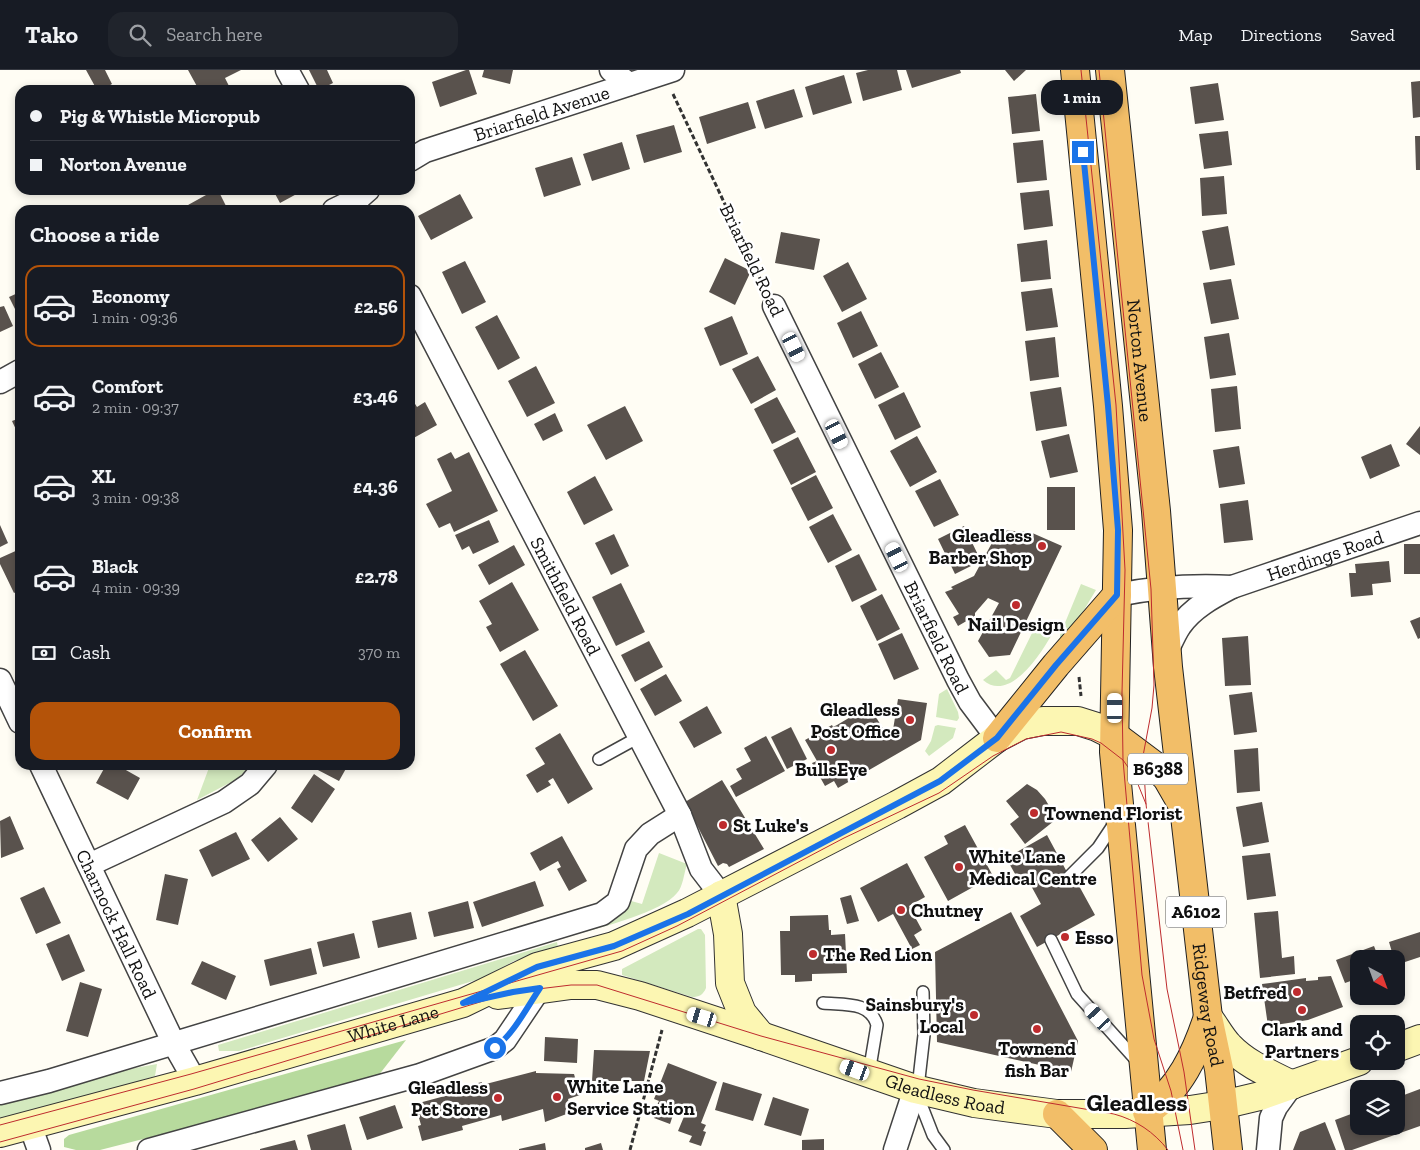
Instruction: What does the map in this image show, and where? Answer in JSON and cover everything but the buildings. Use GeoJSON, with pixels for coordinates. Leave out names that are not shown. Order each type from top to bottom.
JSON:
{"type":"FeatureCollection","features":[{"type":"Feature","properties":{"kind":"highway","name":"Norton Avenue"},"geometry":{"type":"LineString","coordinates":[[1075,70],[1108,406],[1118,530],[1115,736]]}},
{"type":"Feature","properties":{"kind":"highway","name":"Norton Avenue"},"geometry":{"type":"LineString","coordinates":[[1110,70],[1156,511],[1167,651]]}},
{"type":"Feature","properties":{"kind":"highway","name":"B6388"},"geometry":{"type":"LineString","coordinates":[[997,738],[1051,671],[1117,595]]}},
{"type":"Feature","properties":{"kind":"highway","name":"Ridgeway Road"},"geometry":{"type":"LineString","coordinates":[[1167,651],[1208,1017],[1219,1069],[1228,1150]]}},
{"type":"Feature","properties":{"kind":"highway","name":"B6388"},"geometry":{"type":"LineString","coordinates":[[1115,736],[1155,766],[1167,778],[1184,807]]}},
{"type":"Feature","properties":{"kind":"highway"},"geometry":{"type":"LineString","coordinates":[[1115,736],[1114,752],[1119,816],[1142,1067],[1152,1150]]}},
{"type":"Feature","properties":{"kind":"highway"},"geometry":{"type":"LineString","coordinates":[[1147,1112],[1160,1103],[1184,1072],[1198,1049],[1208,1017]]}},
{"type":"Feature","properties":{"kind":"highway"},"geometry":{"type":"LineString","coordinates":[[1057,1114],[1093,1150]]}},
{"type":"Feature","properties":{"kind":"main road","name":"White Lane"},"geometry":{"type":"LineString","coordinates":[[0,1133],[35,1137],[195,1081],[463,1003],[537,967],[614,946],[688,914],[940,781],[997,738],[1022,725],[1043,721],[1065,720],[1088,724],[1115,736]]}},
{"type":"Feature","properties":{"kind":"main road"},"geometry":{"type":"LineString","coordinates":[[721,895],[728,934],[730,983],[742,1013],[761,1036]]}},
{"type":"Feature","properties":{"kind":"main road","name":"Gleadless Road"},"geometry":{"type":"LineString","coordinates":[[463,1003],[540,988],[597,985],[640,996],[915,1089],[974,1102],[1057,1114],[1125,1114],[1183,1110],[1222,1104],[1260,1096],[1350,1064]]}},
{"type":"Feature","properties":{"kind":"main road"},"geometry":{"type":"LineString","coordinates":[[1208,1017],[1227,1044],[1239,1056],[1268,1074],[1292,1085]]}},
{"type":"Feature","properties":{"kind":"main road"},"geometry":{"type":"LineString","coordinates":[[1405,1045],[1420,1039]]}},
{"type":"Feature","properties":{"kind":"street"},"geometry":{"type":"LineString","coordinates":[[287,70],[295,85]]}},
{"type":"Feature","properties":{"kind":"street"},"geometry":{"type":"LineString","coordinates":[[611,70],[629,84]]}},
{"type":"Feature","properties":{"kind":"street","name":"Briarfield Avenue"},"geometry":{"type":"LineString","coordinates":[[415,157],[425,151],[668,71]]}},
{"type":"Feature","properties":{"kind":"street"},"geometry":{"type":"LineString","coordinates":[[345,205],[362,197]]}},
{"type":"Feature","properties":{"kind":"street","name":"Smithfield Road"},"geometry":{"type":"LineString","coordinates":[[415,306],[680,816],[701,869],[721,895]]}},
{"type":"Feature","properties":{"kind":"street","name":"Briarfield Road"},"geometry":{"type":"LineString","coordinates":[[774,306],[958,680],[970,702],[997,738]]}},
{"type":"Feature","properties":{"kind":"street"},"geometry":{"type":"LineString","coordinates":[[0,382],[15,374]]}},
{"type":"Feature","properties":{"kind":"street","name":"Herdings Road"},"geometry":{"type":"LineString","coordinates":[[1167,651],[1180,626],[1190,614],[1212,598],[1232,587],[1420,523]]}},
{"type":"Feature","properties":{"kind":"street","name":"Herdings Road"},"geometry":{"type":"LineString","coordinates":[[1117,595],[1193,586],[1232,587]]}},
{"type":"Feature","properties":{"kind":"street"},"geometry":{"type":"LineString","coordinates":[[0,680],[10,712]]}},
{"type":"Feature","properties":{"kind":"street","name":"Charnock Hall Road"},"geometry":{"type":"LineString","coordinates":[[43,770],[174,1044],[195,1081]]}},
{"type":"Feature","properties":{"kind":"street"},"geometry":{"type":"LineString","coordinates":[[90,865],[224,802],[250,784],[262,770]]}},
{"type":"Feature","properties":{"kind":"street"},"geometry":{"type":"LineString","coordinates":[[0,1093],[49,1081],[174,1044],[602,914],[618,902],[636,849],[650,834],[680,816]]}},
{"type":"Feature","properties":{"kind":"street"},"geometry":{"type":"LineString","coordinates":[[149,1150],[420,1075],[495,1048],[510,1034],[540,988]]}},
{"type":"Feature","properties":{"kind":"street"},"geometry":{"type":"LineString","coordinates":[[1268,1150],[1271,1118],[1276,1107],[1292,1085]]}},
{"type":"Feature","properties":{"kind":"street"},"geometry":{"type":"LineString","coordinates":[[895,1150],[915,1089]]}},
{"type":"Feature","properties":{"kind":"lane"},"geometry":{"type":"LineString","coordinates":[[599,759],[639,737]]}},
{"type":"Feature","properties":{"kind":"lane"},"geometry":{"type":"LineString","coordinates":[[1069,877],[1098,848],[1119,816]]}},
{"type":"Feature","properties":{"kind":"lane"},"geometry":{"type":"LineString","coordinates":[[1051,940],[1077,994],[1142,1067]]}},
{"type":"Feature","properties":{"kind":"lane"},"geometry":{"type":"LineString","coordinates":[[923,992],[924,1035],[915,1089],[933,1135],[944,1150]]}},
{"type":"Feature","properties":{"kind":"lane"},"geometry":{"type":"LineString","coordinates":[[823,1003],[864,1007],[874,1017],[877,1025],[868,1073]]}},
{"type":"Feature","properties":{"kind":"path","name":"Briarfield Road"},"geometry":{"type":"LineString","coordinates":[[668,71],[774,306]]}},
{"type":"Feature","properties":{"kind":"path"},"geometry":{"type":"LineString","coordinates":[[1078,676],[1081,699]]}},
{"type":"Feature","properties":{"kind":"path"},"geometry":{"type":"LineString","coordinates":[[630,1150],[662,1030]]}},
{"type":"Feature","properties":{"kind":"green space"},"geometry":{"type":"Polygon","coordinates":[[[1081,584],[1096,590],[1075,625],[1060,638],[1060,635],[1081,584]]]}},
{"type":"Feature","properties":{"kind":"green space"},"geometry":{"type":"Polygon","coordinates":[[[1035,627],[1051,636],[1023,674],[1003,686],[993,685],[983,680],[996,670],[1006,680],[1010,678],[1035,627]]]}},
{"type":"Feature","properties":{"kind":"green space"},"geometry":{"type":"Polygon","coordinates":[[[947,689],[958,712],[959,718],[957,721],[936,717],[939,694],[947,689]]]}},
{"type":"Feature","properties":{"kind":"green space"},"geometry":{"type":"Polygon","coordinates":[[[935,726],[956,728],[953,738],[929,756],[925,751],[931,741],[935,726]]]}},
{"type":"Feature","properties":{"kind":"green space"},"geometry":{"type":"Polygon","coordinates":[[[208,770],[246,770],[237,779],[197,800],[208,770]]]}},
{"type":"Feature","properties":{"kind":"green space"},"geometry":{"type":"Polygon","coordinates":[[[659,853],[687,864],[682,884],[677,893],[659,906],[645,912],[578,934],[615,920],[619,916],[624,899],[642,904],[659,853]]]}},
{"type":"Feature","properties":{"kind":"green space"},"geometry":{"type":"Polygon","coordinates":[[[701,929],[705,935],[706,988],[701,995],[692,997],[622,975],[622,969],[701,929]]]}},
{"type":"Feature","properties":{"kind":"green space"},"geometry":{"type":"Polygon","coordinates":[[[557,942],[558,948],[514,961],[483,978],[239,1051],[219,1051],[218,1045],[557,942]]]}},
{"type":"Feature","properties":{"kind":"green space"},"geometry":{"type":"Polygon","coordinates":[[[406,1040],[375,1080],[100,1150],[76,1150],[64,1147],[64,1139],[69,1135],[406,1040]]]}},
{"type":"Feature","properties":{"kind":"green space"},"geometry":{"type":"Polygon","coordinates":[[[157,1064],[155,1076],[70,1102],[0,1120],[0,1102],[92,1076],[157,1064]]]}},
{"type":"Feature","properties":{"kind":"tram line"},"geometry":{"type":"LineString","coordinates":[[1081,70],[1116,405],[1125,570],[1122,693],[1123,760],[1142,975],[1154,1039],[1171,1091],[1183,1150]]}},
{"type":"Feature","properties":{"kind":"tram line"},"geometry":{"type":"LineString","coordinates":[[1099,70],[1151,589],[1154,685],[1152,708],[1143,756],[1146,804],[1167,989],[1184,1072],[1195,1150]]}},
{"type":"Feature","properties":{"kind":"tram line"},"geometry":{"type":"LineString","coordinates":[[0,1125],[191,1074],[622,951],[677,926],[844,838],[939,793],[993,756],[1026,739],[1061,732],[1101,743],[1123,760],[1135,777],[1146,804]]}},
{"type":"Feature","properties":{"kind":"tram line"},"geometry":{"type":"LineString","coordinates":[[0,1142],[194,1089],[513,992],[571,985],[597,985],[761,1036],[919,1079],[1114,1114],[1144,1128],[1168,1150]]}},
{"type":"Feature","properties":{"kind":"place","name":"Gleadless Barber Shop"},"geometry":{"type":"Point","coordinates":[1042,546]}},
{"type":"Feature","properties":{"kind":"place","name":"Nail Design"},"geometry":{"type":"Point","coordinates":[1016,605]}},
{"type":"Feature","properties":{"kind":"place","name":"Gleadless Post Office"},"geometry":{"type":"Point","coordinates":[910,720]}},
{"type":"Feature","properties":{"kind":"place","name":"BullsEye"},"geometry":{"type":"Point","coordinates":[831,750]}},
{"type":"Feature","properties":{"kind":"place","name":"Townend Florist"},"geometry":{"type":"Point","coordinates":[1034,813]}},
{"type":"Feature","properties":{"kind":"place","name":"St Luke's"},"geometry":{"type":"Point","coordinates":[723,825]}},
{"type":"Feature","properties":{"kind":"place","name":"White Lane Medical Centre"},"geometry":{"type":"Point","coordinates":[959,867]}},
{"type":"Feature","properties":{"kind":"place","name":"Chutney"},"geometry":{"type":"Point","coordinates":[901,910]}},
{"type":"Feature","properties":{"kind":"place","name":"Esso"},"geometry":{"type":"Point","coordinates":[1065,937]}},
{"type":"Feature","properties":{"kind":"place","name":"The Red Lion"},"geometry":{"type":"Point","coordinates":[813,954]}},
{"type":"Feature","properties":{"kind":"place","name":"Betfred"},"geometry":{"type":"Point","coordinates":[1297,992]}},
{"type":"Feature","properties":{"kind":"place","name":"Clark and Partners"},"geometry":{"type":"Point","coordinates":[1302,1010]}},
{"type":"Feature","properties":{"kind":"place","name":"Sainsbury's Local"},"geometry":{"type":"Point","coordinates":[974,1015]}},
{"type":"Feature","properties":{"kind":"place","name":"Townend fish Bar"},"geometry":{"type":"Point","coordinates":[1037,1029]}},
{"type":"Feature","properties":{"kind":"place","name":"White Lane Service Station"},"geometry":{"type":"Point","coordinates":[557,1097]}},
{"type":"Feature","properties":{"kind":"place","name":"Gleadless Pet Store"},"geometry":{"type":"Point","coordinates":[498,1098]}},
{"type":"Feature","properties":{"kind":"district","name":"Gleadless"},"geometry":{"type":"Point","coordinates":[1137,1102]}},
{"type":"Feature","properties":{"kind":"route"},"geometry":{"type":"LineString","coordinates":[[495,1048],[505,1040],[540,988],[463,1003],[537,967],[614,946],[688,914],[940,781],[997,738],[1056,665],[1117,595],[1118,530],[1083,152]]}}]}
